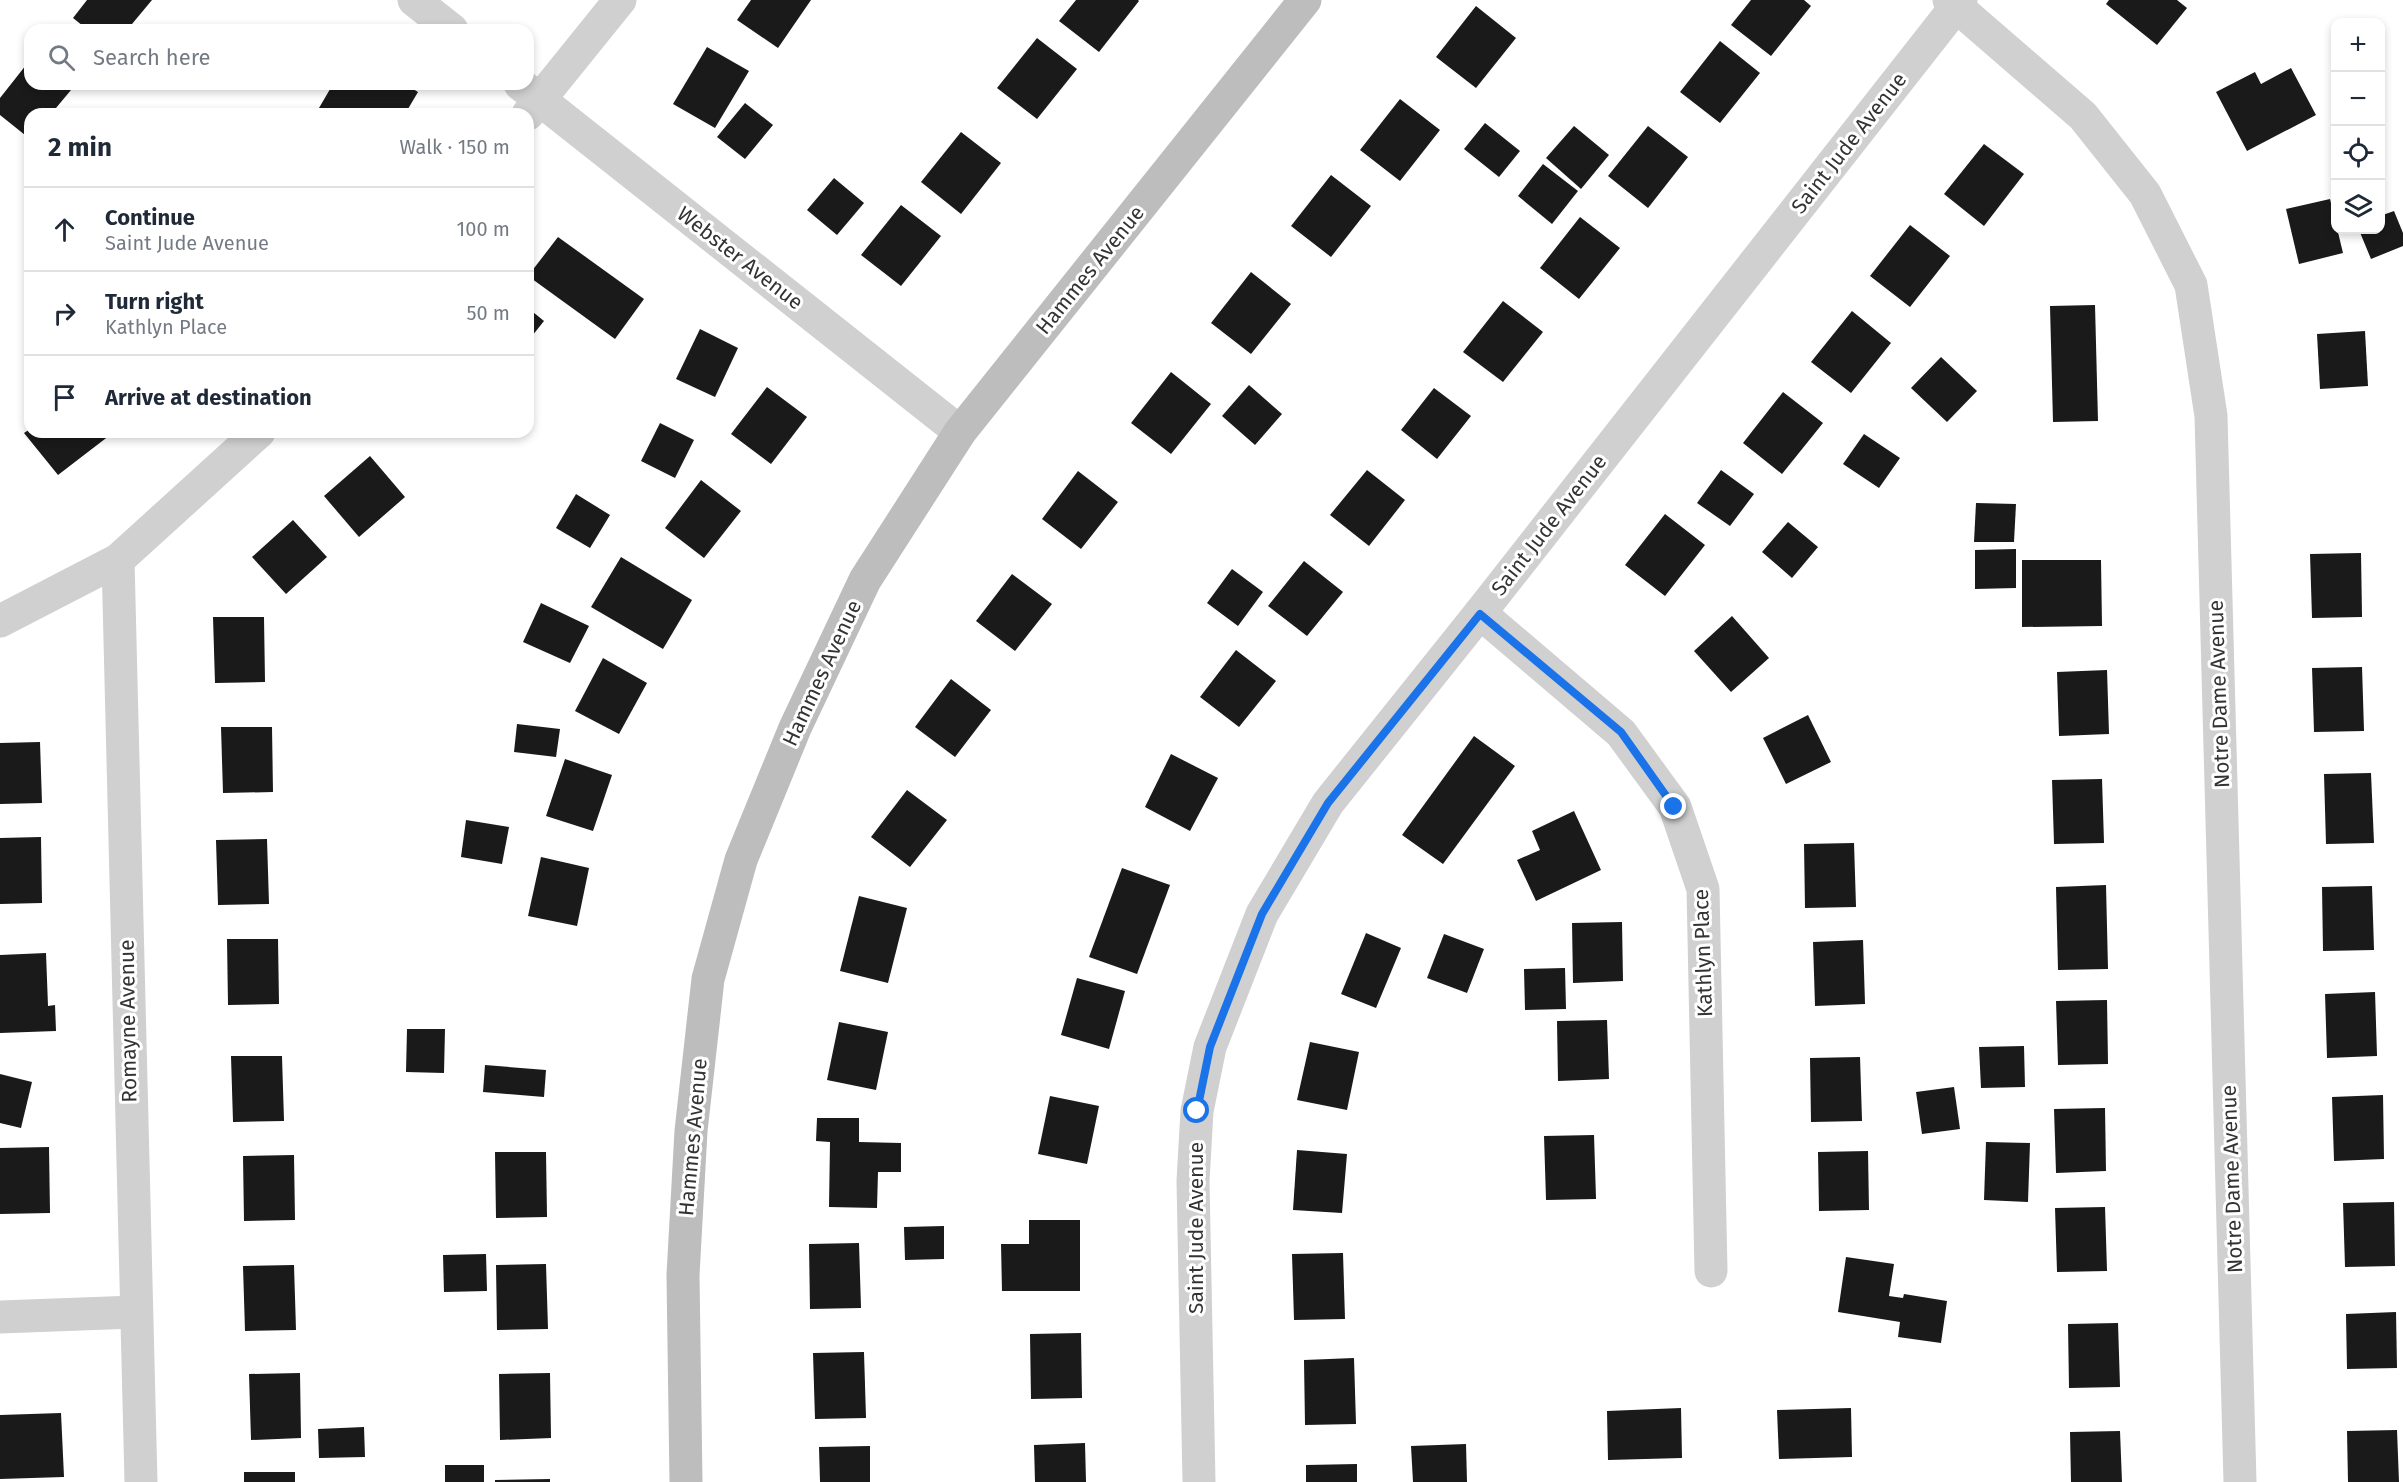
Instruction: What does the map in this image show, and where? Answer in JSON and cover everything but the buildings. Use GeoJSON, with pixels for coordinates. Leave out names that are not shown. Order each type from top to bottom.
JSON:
{"type":"FeatureCollection","features":[{"type":"Feature","properties":{"kind":"street"},"geometry":{"type":"LineString","coordinates":[[414,0],[444,24]]}},
{"type":"Feature","properties":{"kind":"street"},"geometry":{"type":"LineString","coordinates":[[529,99],[620,0]]}},
{"type":"Feature","properties":{"kind":"street","name":"Hammes Avenue"},"geometry":{"type":"LineString","coordinates":[[686,1482],[683,1275],[692,1131],[708,979],[741,860],[795,728],[865,580],[960,432],[1305,0]]}},
{"type":"Feature","properties":{"kind":"street","name":"Saint Jude Avenue"},"geometry":{"type":"LineString","coordinates":[[1199,1482],[1193,1181],[1197,1111],[1210,1047],[1262,914],[1328,803],[1480,614],[1956,2]]}},
{"type":"Feature","properties":{"kind":"street","name":"Notre Dame Avenue"},"geometry":{"type":"LineString","coordinates":[[1956,2],[2083,116],[2145,194],[2191,285],[2211,416],[2240,1482]]}},
{"type":"Feature","properties":{"kind":"street","name":"Webster Avenue"},"geometry":{"type":"LineString","coordinates":[[529,99],[960,432]]}},
{"type":"Feature","properties":{"kind":"street"},"geometry":{"type":"LineString","coordinates":[[0,621],[118,560],[252,438]]}},
{"type":"Feature","properties":{"kind":"street","name":"Romayne Avenue"},"geometry":{"type":"LineString","coordinates":[[118,560],[141,1482]]}},
{"type":"Feature","properties":{"kind":"street","name":"Kathlyn Place"},"geometry":{"type":"LineString","coordinates":[[1480,614],[1621,732],[1674,807],[1703,889],[1711,1271]]}},
{"type":"Feature","properties":{"kind":"street"},"geometry":{"type":"LineString","coordinates":[[0,1317],[135,1312]]}},
{"type":"Feature","properties":{"kind":"route"},"geometry":{"type":"LineString","coordinates":[[1197,1111],[1210,1047],[1262,914],[1328,803],[1480,614],[1621,732],[1674,807]]}}]}
